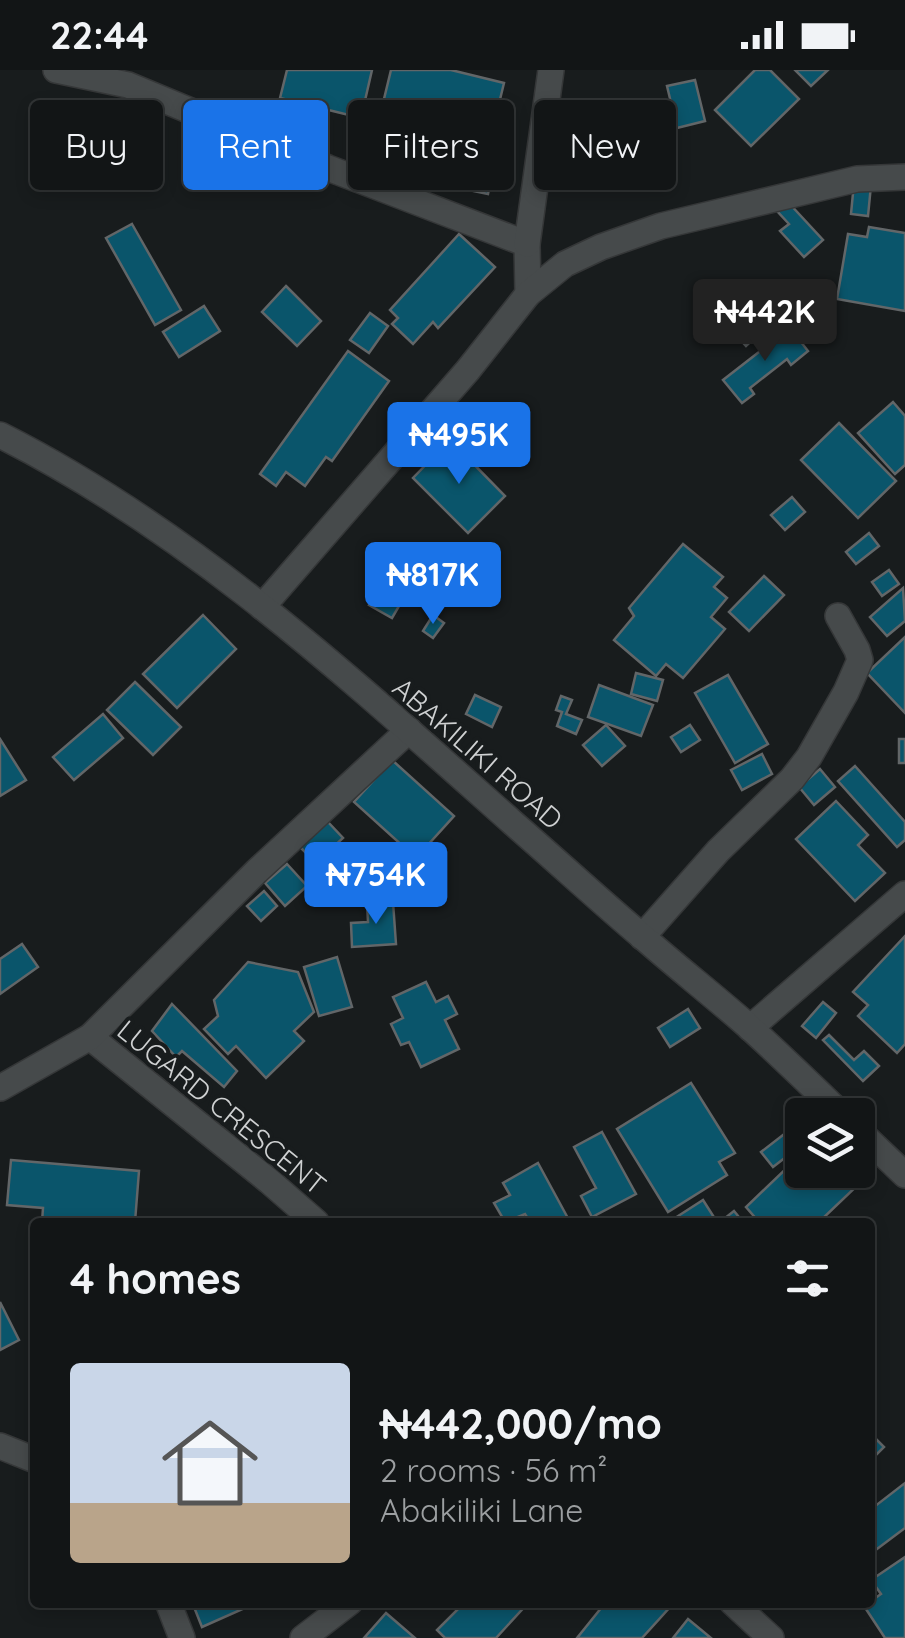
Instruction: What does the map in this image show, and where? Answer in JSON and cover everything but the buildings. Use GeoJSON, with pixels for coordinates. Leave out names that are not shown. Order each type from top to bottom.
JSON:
{"type":"FeatureCollection","features":[{"type":"Feature","properties":{"kind":"street"},"geometry":{"type":"LineString","coordinates":[[56,70],[131,78],[328,168],[527,244]]}},
{"type":"Feature","properties":{"kind":"street"},"geometry":{"type":"LineString","coordinates":[[528,294],[527,244],[551,70]]}},
{"type":"Feature","properties":{"kind":"street"},"geometry":{"type":"LineString","coordinates":[[262,607],[468,370],[528,294],[564,264],[660,226],[857,180],[905,177]]}},
{"type":"Feature","properties":{"kind":"street","name":"ABAKILIKI ROAD"},"geometry":{"type":"LineString","coordinates":[[0,436],[112,500],[189,550],[262,607],[409,730],[750,1028],[824,1098]]}},
{"type":"Feature","properties":{"kind":"street"},"geometry":{"type":"LineString","coordinates":[[642,937],[718,850],[809,758],[860,660],[838,616]]}},
{"type":"Feature","properties":{"kind":"street"},"geometry":{"type":"LineString","coordinates":[[0,1088],[90,1038],[257,871],[409,730]]}},
{"type":"Feature","properties":{"kind":"street"},"geometry":{"type":"LineString","coordinates":[[750,1028],[905,894]]}},
{"type":"Feature","properties":{"kind":"street","name":"LUGARD CRESCENT"},"geometry":{"type":"LineString","coordinates":[[90,1038],[311,1218]]}},
{"type":"Feature","properties":{"kind":"street"},"geometry":{"type":"LineString","coordinates":[[875,1146],[905,1175]]}},
{"type":"Feature","properties":{"kind":"street"},"geometry":{"type":"LineString","coordinates":[[0,1446],[30,1458]]}},
{"type":"Feature","properties":{"kind":"street"},"geometry":{"type":"LineString","coordinates":[[170,1608],[182,1638]]}},
{"type":"Feature","properties":{"kind":"street"},"geometry":{"type":"LineString","coordinates":[[303,1638],[342,1608]]}},
{"type":"Feature","properties":{"kind":"street"},"geometry":{"type":"LineString","coordinates":[[738,1608],[771,1638]]}}]}
